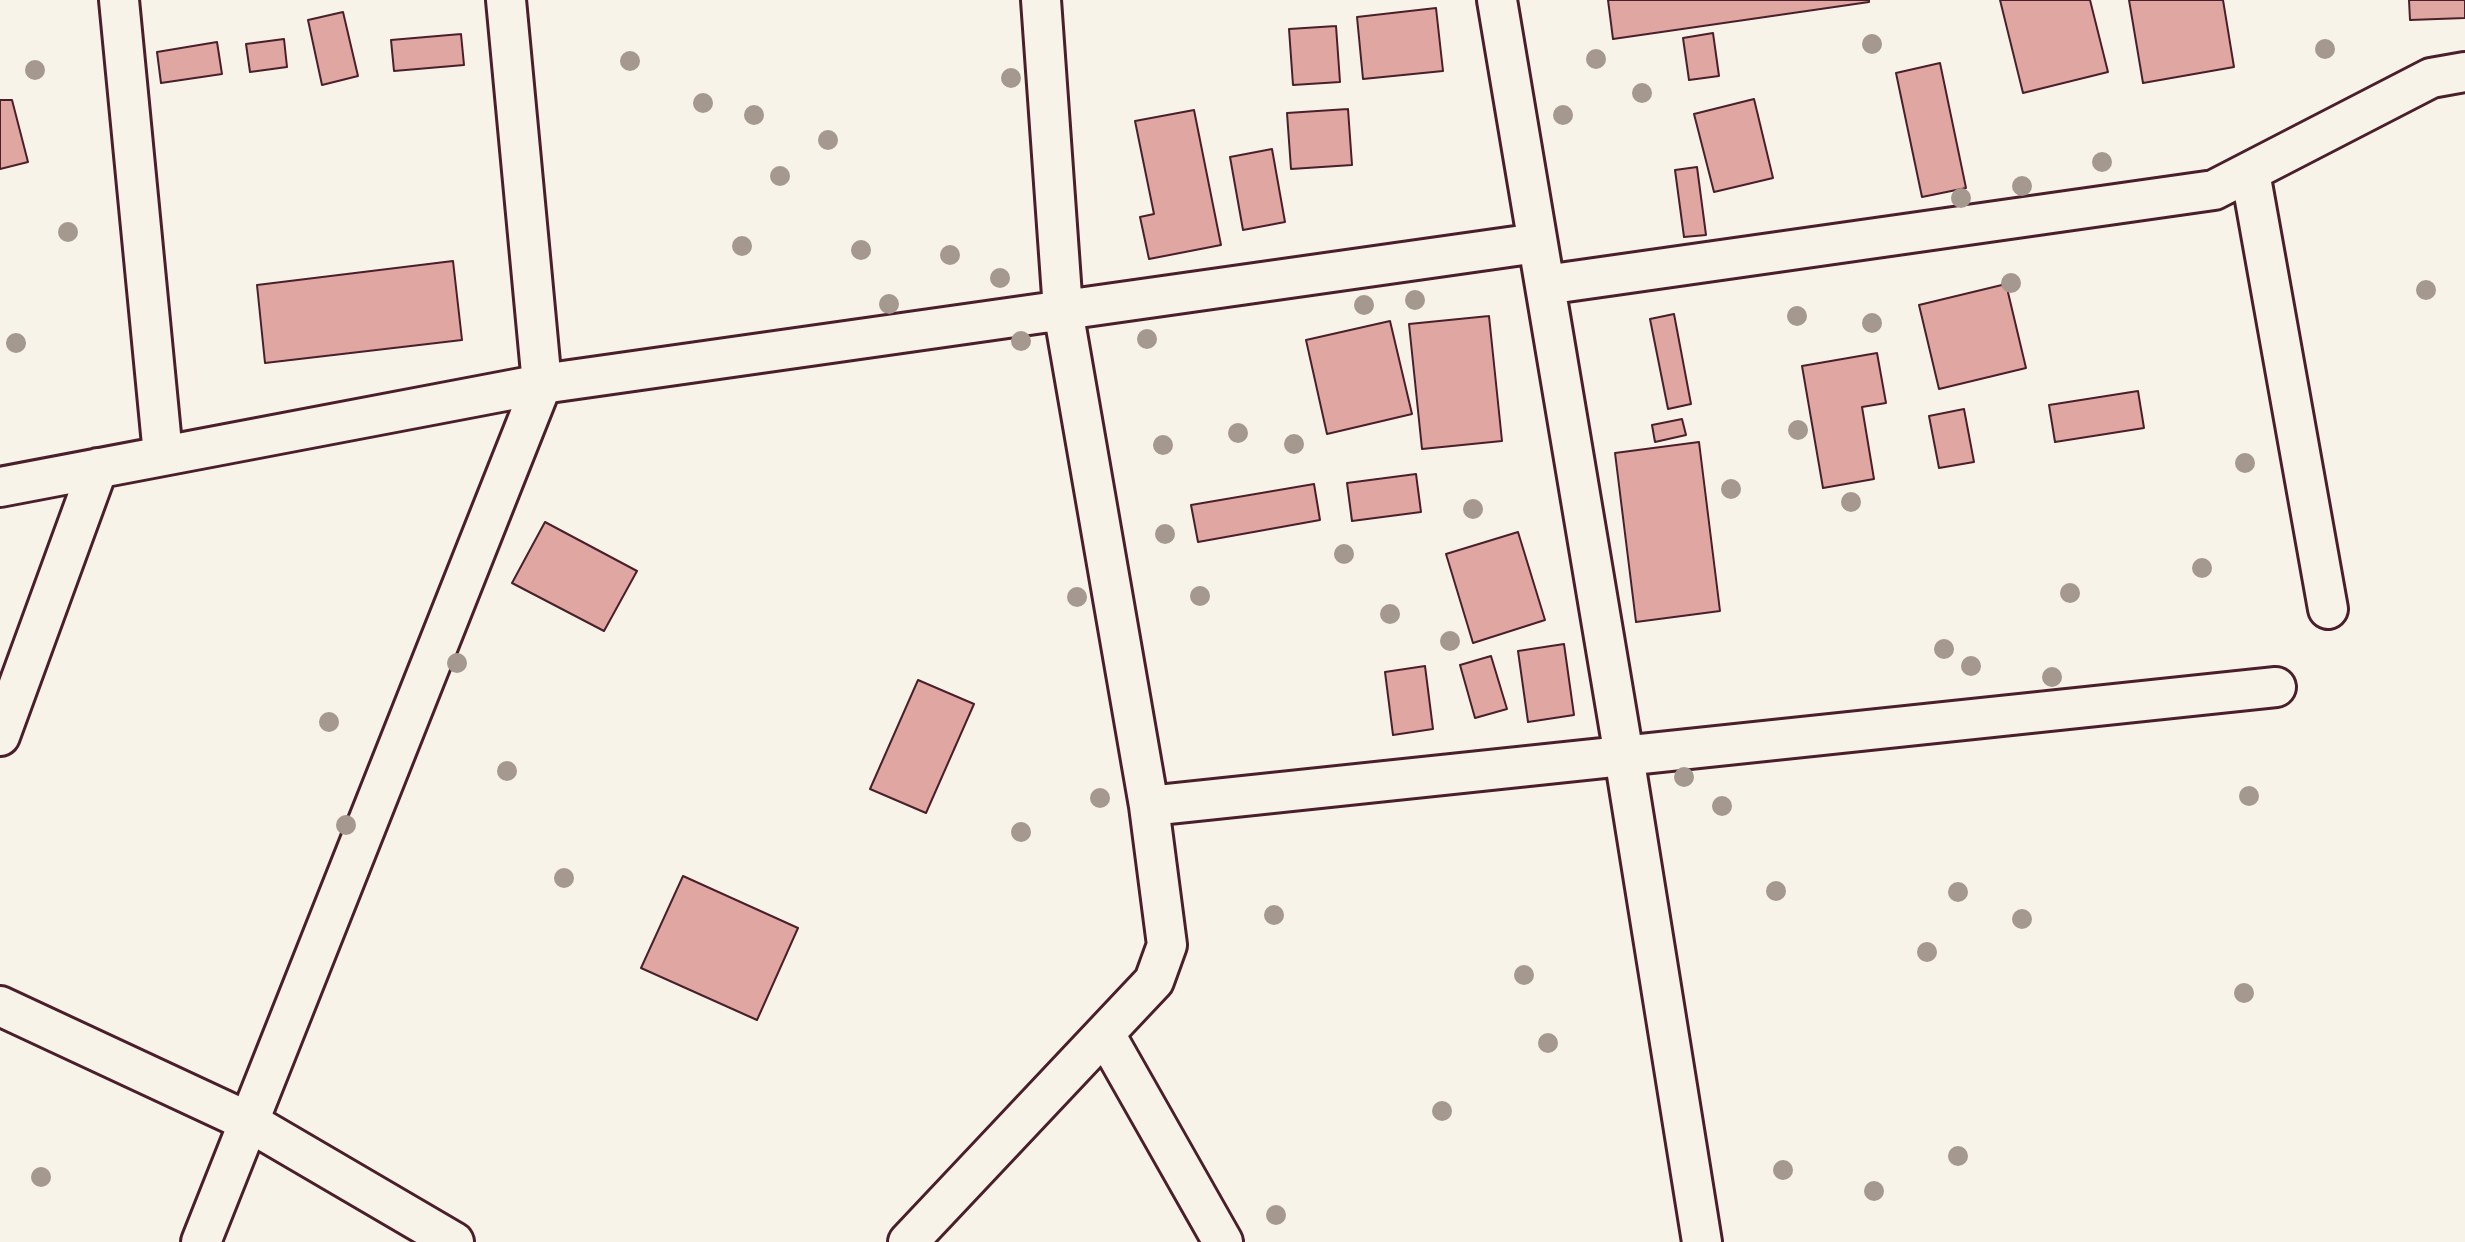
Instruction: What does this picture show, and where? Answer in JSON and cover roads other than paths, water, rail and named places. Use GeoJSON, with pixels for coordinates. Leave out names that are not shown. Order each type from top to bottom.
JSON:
{"type":"FeatureCollection","features":[{"type":"Feature","properties":{"kind":"street"},"geometry":{"type":"LineString","coordinates":[[119,0],[163,455]]}},
{"type":"Feature","properties":{"kind":"street"},"geometry":{"type":"LineString","coordinates":[[201,1242],[542,384],[506,0]]}},
{"type":"Feature","properties":{"kind":"street"},"geometry":{"type":"LineString","coordinates":[[908,1242],[1154,981],[1167,945],[1149,806],[1063,310],[1041,0]]}},
{"type":"Feature","properties":{"kind":"street"},"geometry":{"type":"LineString","coordinates":[[1497,0],[1624,755],[1702,1242]]}},
{"type":"Feature","properties":{"kind":"street"},"geometry":{"type":"LineString","coordinates":[[1545,285],[2214,190],[2431,78],[2465,72]]}},
{"type":"Feature","properties":{"kind":"street"},"geometry":{"type":"LineString","coordinates":[[2250,172],[2328,609]]}},
{"type":"Feature","properties":{"kind":"street"},"geometry":{"type":"LineString","coordinates":[[0,487],[542,384],[1537,243]]}},
{"type":"Feature","properties":{"kind":"street"},"geometry":{"type":"LineString","coordinates":[[0,736],[98,468]]}},
{"type":"Feature","properties":{"kind":"street"},"geometry":{"type":"LineString","coordinates":[[1149,806],[2276,687]]}},
{"type":"Feature","properties":{"kind":"street"},"geometry":{"type":"LineString","coordinates":[[0,1006],[249,1122],[454,1242]]}},
{"type":"Feature","properties":{"kind":"street"},"geometry":{"type":"LineString","coordinates":[[1105,1034],[1223,1242]]}}]}
